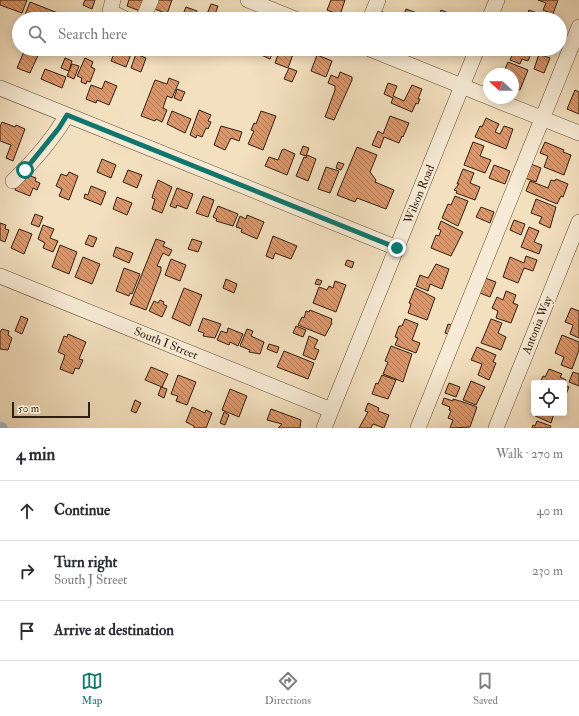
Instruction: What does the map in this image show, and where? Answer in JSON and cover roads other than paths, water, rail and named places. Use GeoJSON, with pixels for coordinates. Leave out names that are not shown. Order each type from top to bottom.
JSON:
{"type":"FeatureCollection","features":[{"type":"Feature","properties":{"kind":"street"},"geometry":{"type":"LineString","coordinates":[[112,12],[110,11],[113,0]]}},
{"type":"Feature","properties":{"kind":"street"},"geometry":{"type":"LineString","coordinates":[[146,12],[151,0]]}},
{"type":"Feature","properties":{"kind":"street"},"geometry":{"type":"LineString","coordinates":[[248,0],[278,12]]}},
{"type":"Feature","properties":{"kind":"street"},"geometry":{"type":"LineString","coordinates":[[373,12],[378,0]]}},
{"type":"Feature","properties":{"kind":"street"},"geometry":{"type":"LineString","coordinates":[[492,12],[497,0]]}},
{"type":"Feature","properties":{"kind":"street"},"geometry":{"type":"LineString","coordinates":[[418,428],[579,27]]}},
{"type":"Feature","properties":{"kind":"street"},"geometry":{"type":"LineString","coordinates":[[387,56],[483,95]]}},
{"type":"Feature","properties":{"kind":"street","name":"Wilson Road"},"geometry":{"type":"LineString","coordinates":[[324,428],[474,56]]}},
{"type":"Feature","properties":{"kind":"street"},"geometry":{"type":"LineString","coordinates":[[0,88],[397,248]]}},
{"type":"Feature","properties":{"kind":"street"},"geometry":{"type":"LineString","coordinates":[[506,104],[579,133]]}},
{"type":"Feature","properties":{"kind":"street"},"geometry":{"type":"LineString","coordinates":[[13,181],[33,161],[59,128],[67,115]]}},
{"type":"Feature","properties":{"kind":"street","name":"Antonia Way"},"geometry":{"type":"LineString","coordinates":[[496,428],[579,222]]}},
{"type":"Feature","properties":{"kind":"street","name":"South I Street"},"geometry":{"type":"LineString","coordinates":[[0,276],[332,410]]}}]}
